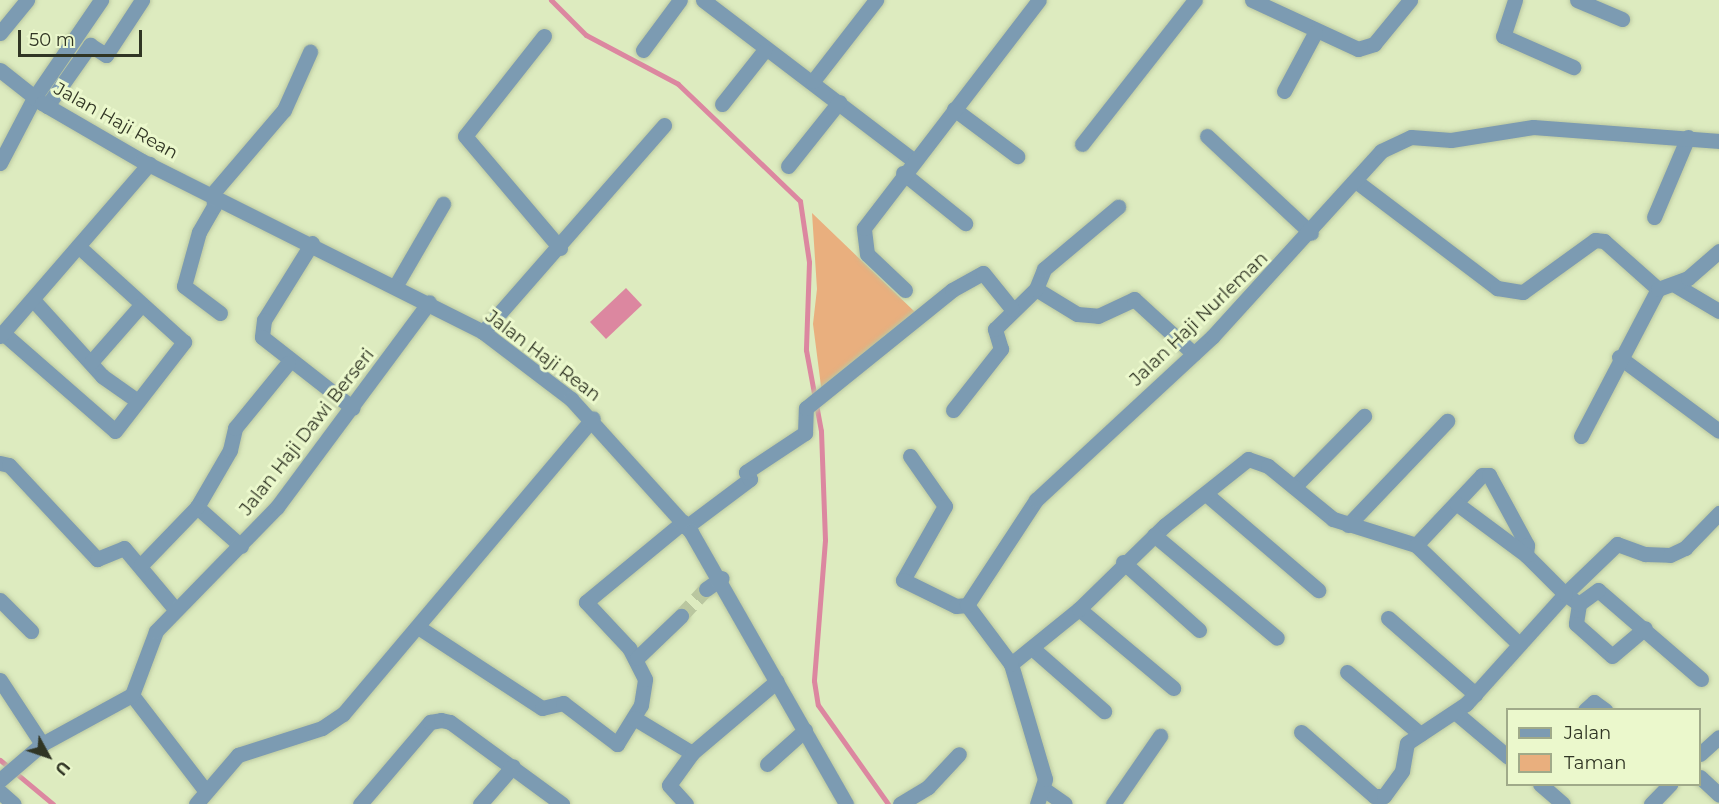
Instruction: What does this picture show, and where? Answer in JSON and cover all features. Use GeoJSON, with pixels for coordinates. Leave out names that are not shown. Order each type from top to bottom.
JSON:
{"type":"FeatureCollection","features":[{"type":"Feature","properties":{"kind":"street"},"geometry":{"type":"LineString","coordinates":[[0,33],[27,0]]}},
{"type":"Feature","properties":{"kind":"street"},"geometry":{"type":"LineString","coordinates":[[0,163],[40,102],[101,0]]}},
{"type":"Feature","properties":{"kind":"street"},"geometry":{"type":"LineString","coordinates":[[40,102],[90,45],[106,55],[142,0]]}},
{"type":"Feature","properties":{"kind":"street"},"geometry":{"type":"LineString","coordinates":[[643,50],[680,0]]}},
{"type":"Feature","properties":{"kind":"street"},"geometry":{"type":"LineString","coordinates":[[813,81],[876,0]]}},
{"type":"Feature","properties":{"kind":"street"},"geometry":{"type":"LineString","coordinates":[[905,290],[867,254],[862,236],[903,172],[1039,0]]}},
{"type":"Feature","properties":{"kind":"street"},"geometry":{"type":"LineString","coordinates":[[1082,144],[1195,0]]}},
{"type":"Feature","properties":{"kind":"street"},"geometry":{"type":"LineString","coordinates":[[1252,0],[1315,33],[1366,48],[1410,0]]}},
{"type":"Feature","properties":{"kind":"street"},"geometry":{"type":"LineString","coordinates":[[1515,0],[1503,36],[1574,67]]}},
{"type":"Feature","properties":{"kind":"street"},"geometry":{"type":"LineString","coordinates":[[1577,0],[1622,19]]}},
{"type":"Feature","properties":{"kind":"street"},"geometry":{"type":"LineString","coordinates":[[713,3],[764,51],[813,81],[913,160]]}},
{"type":"Feature","properties":{"kind":"street"},"geometry":{"type":"LineString","coordinates":[[1284,91],[1315,33]]}},
{"type":"Feature","properties":{"kind":"street"},"geometry":{"type":"LineString","coordinates":[[544,36],[465,136],[532,209],[560,248]]}},
{"type":"Feature","properties":{"kind":"street"},"geometry":{"type":"LineString","coordinates":[[722,104],[764,51]]}},
{"type":"Feature","properties":{"kind":"street"},"geometry":{"type":"LineString","coordinates":[[220,313],[183,281],[214,206],[213,193],[284,110],[310,52]]}},
{"type":"Feature","properties":{"kind":"street","name":"Jalan Haji Rean"},"geometry":{"type":"LineString","coordinates":[[2,75],[40,102],[149,164],[213,193],[396,285],[483,332],[593,418],[685,525],[722,578],[846,804]]}},
{"type":"Feature","properties":{"kind":"street"},"geometry":{"type":"LineString","coordinates":[[788,166],[839,102]]}},
{"type":"Feature","properties":{"kind":"street"},"geometry":{"type":"LineString","coordinates":[[954,109],[1017,156]]}},
{"type":"Feature","properties":{"kind":"street"},"geometry":{"type":"LineString","coordinates":[[483,332],[560,248],[664,125]]}},
{"type":"Feature","properties":{"kind":"street","name":"Jalan Haji Nurleman"},"geometry":{"type":"LineString","coordinates":[[967,605],[1036,500],[1194,354],[1311,233],[1382,152],[1411,137],[1451,140],[1533,127],[1719,141]]}},
{"type":"Feature","properties":{"kind":"street"},"geometry":{"type":"LineString","coordinates":[[1207,136],[1311,233]]}},
{"type":"Feature","properties":{"kind":"street"},"geometry":{"type":"LineString","coordinates":[[1654,217],[1688,137]]}},
{"type":"Feature","properties":{"kind":"street"},"geometry":{"type":"LineString","coordinates":[[78,246],[184,342],[113,432],[2,335],[35,302],[78,246],[149,164]]}},
{"type":"Feature","properties":{"kind":"street"},"geometry":{"type":"LineString","coordinates":[[903,172],[965,223]]}},
{"type":"Feature","properties":{"kind":"street"},"geometry":{"type":"LineString","coordinates":[[1357,182],[1510,292],[1523,292],[1595,240],[1604,241],[1658,289]]}},
{"type":"Feature","properties":{"kind":"street"},"geometry":{"type":"LineString","coordinates":[[396,285],[444,204]]}},
{"type":"Feature","properties":{"kind":"street"},"geometry":{"type":"LineString","coordinates":[[952,410],[1001,349],[995,329],[1012,309],[1036,289],[1044,269],[1118,207]]}},
{"type":"Feature","properties":{"kind":"street"},"geometry":{"type":"LineString","coordinates":[[312,243],[262,327],[262,337],[288,363],[353,408]]}},
{"type":"Feature","properties":{"kind":"street"},"geometry":{"type":"LineString","coordinates":[[1581,436],[1619,357],[1658,289],[1675,285],[1719,251]]}},
{"type":"Feature","properties":{"kind":"street"},"geometry":{"type":"LineString","coordinates":[[418,627],[542,708],[563,703],[617,744],[634,718],[645,679],[637,658],[586,602],[685,525],[750,479],[746,472],[805,433],[806,408],[820,400],[979,273],[1012,309]]}},
{"type":"Feature","properties":{"kind":"street"},"geometry":{"type":"LineString","coordinates":[[1675,285],[1719,311]]}},
{"type":"Feature","properties":{"kind":"street"},"geometry":{"type":"LineString","coordinates":[[1036,289],[1077,314],[1098,316],[1134,299],[1194,354]]}},
{"type":"Feature","properties":{"kind":"street"},"geometry":{"type":"LineString","coordinates":[[35,302],[91,362],[136,400]]}},
{"type":"Feature","properties":{"kind":"street","name":"Jalan Haji Dawi Berseri"},"geometry":{"type":"LineString","coordinates":[[132,695],[150,641],[175,609],[241,546],[353,408],[429,302]]}},
{"type":"Feature","properties":{"kind":"street"},"geometry":{"type":"LineString","coordinates":[[91,362],[141,304]]}},
{"type":"Feature","properties":{"kind":"street"},"geometry":{"type":"LineString","coordinates":[[1619,357],[1719,431]]}},
{"type":"Feature","properties":{"kind":"street"},"geometry":{"type":"LineString","coordinates":[[141,565],[196,507],[230,450],[236,428],[288,363]]}},
{"type":"Feature","properties":{"kind":"street"},"geometry":{"type":"LineString","coordinates":[[1294,488],[1364,416]]}},
{"type":"Feature","properties":{"kind":"street"},"geometry":{"type":"LineString","coordinates":[[196,804],[205,790],[238,755],[322,728],[343,714],[593,418]]}},
{"type":"Feature","properties":{"kind":"street"},"geometry":{"type":"LineString","coordinates":[[1348,525],[1447,421]]}},
{"type":"Feature","properties":{"kind":"street"},"geometry":{"type":"LineString","coordinates":[[910,456],[945,506],[903,580],[956,606],[967,605],[1011,664],[1046,790],[1065,804]]}},
{"type":"Feature","properties":{"kind":"street"},"geometry":{"type":"LineString","coordinates":[[1011,664],[1079,609],[1123,562],[1154,535],[1248,459],[1268,466],[1294,488],[1348,525],[1416,545],[1519,644]]}},
{"type":"Feature","properties":{"kind":"street"},"geometry":{"type":"LineString","coordinates":[[0,463],[9,465],[97,558],[121,546],[141,565],[175,609]]}},
{"type":"Feature","properties":{"kind":"street"},"geometry":{"type":"LineString","coordinates":[[1416,545],[1482,476],[1494,478],[1527,545],[1526,555]]}},
{"type":"Feature","properties":{"kind":"street"},"geometry":{"type":"LineString","coordinates":[[1206,494],[1318,590]]}},
{"type":"Feature","properties":{"kind":"street"},"geometry":{"type":"LineString","coordinates":[[1457,504],[1526,555],[1565,594],[1579,604]]}},
{"type":"Feature","properties":{"kind":"street"},"geometry":{"type":"LineString","coordinates":[[196,507],[241,546]]}},
{"type":"Feature","properties":{"kind":"street"},"geometry":{"type":"LineString","coordinates":[[1300,732],[1379,798],[1402,771],[1407,743],[1456,713],[1565,594],[1617,544],[1645,554],[1670,555],[1684,548],[1719,513]]}},
{"type":"Feature","properties":{"kind":"street"},"geometry":{"type":"LineString","coordinates":[[1154,535],[1277,638]]}},
{"type":"Feature","properties":{"kind":"street"},"geometry":{"type":"LineString","coordinates":[[1123,562],[1199,630]]}},
{"type":"Feature","properties":{"kind":"street"},"geometry":{"type":"LineString","coordinates":[[706,589],[722,578]]}},
{"type":"Feature","properties":{"kind":"street"},"geometry":{"type":"LineString","coordinates":[[1645,628],[1612,656],[1576,624],[1579,604],[1598,590],[1645,628],[1701,679]]}},
{"type":"Feature","properties":{"kind":"street"},"geometry":{"type":"LineString","coordinates":[[1,601],[32,631]]}},
{"type":"Feature","properties":{"kind":"street"},"geometry":{"type":"LineString","coordinates":[[1079,609],[1173,688]]}},
{"type":"Feature","properties":{"kind":"street"},"geometry":{"type":"LineString","coordinates":[[637,658],[681,616]]}},
{"type":"Feature","properties":{"kind":"street"},"geometry":{"type":"LineString","coordinates":[[1388,618],[1475,694]]}},
{"type":"Feature","properties":{"kind":"street"},"geometry":{"type":"LineString","coordinates":[[1032,648],[1104,711]]}},
{"type":"Feature","properties":{"kind":"street"},"geometry":{"type":"LineString","coordinates":[[1347,672],[1420,734]]}},
{"type":"Feature","properties":{"kind":"street"},"geometry":{"type":"LineString","coordinates":[[0,680],[42,744]]}},
{"type":"Feature","properties":{"kind":"street"},"geometry":{"type":"LineString","coordinates":[[686,804],[669,785],[692,753],[777,681]]}},
{"type":"Feature","properties":{"kind":"street"},"geometry":{"type":"LineString","coordinates":[[3,777],[19,760],[42,744],[132,695],[205,790]]}},
{"type":"Feature","properties":{"kind":"street"},"geometry":{"type":"LineString","coordinates":[[1587,708],[1594,702],[1602,708]]}},
{"type":"Feature","properties":{"kind":"street"},"geometry":{"type":"LineString","coordinates":[[1456,713],[1506,755]]}},
{"type":"Feature","properties":{"kind":"street"},"geometry":{"type":"LineString","coordinates":[[634,718],[692,753]]}},
{"type":"Feature","properties":{"kind":"street"},"geometry":{"type":"LineString","coordinates":[[360,804],[430,722],[450,722],[562,804]]}},
{"type":"Feature","properties":{"kind":"street"},"geometry":{"type":"LineString","coordinates":[[767,764],[805,730]]}},
{"type":"Feature","properties":{"kind":"street"},"geometry":{"type":"LineString","coordinates":[[1113,804],[1160,736]]}},
{"type":"Feature","properties":{"kind":"street"},"geometry":{"type":"LineString","coordinates":[[1701,753],[1719,737]]}},
{"type":"Feature","properties":{"kind":"street"},"geometry":{"type":"LineString","coordinates":[[900,804],[928,787],[959,754]]}},
{"type":"Feature","properties":{"kind":"street"},"geometry":{"type":"LineString","coordinates":[[480,804],[513,766]]}},
{"type":"Feature","properties":{"kind":"street"},"geometry":{"type":"LineString","coordinates":[[1701,778],[1719,795]]}},
{"type":"Feature","properties":{"kind":"street"},"geometry":{"type":"LineString","coordinates":[[1542,786],[1563,804]]}},
{"type":"Feature","properties":{"kind":"street"},"geometry":{"type":"LineString","coordinates":[[1651,804],[1668,786]]}},
{"type":"Feature","properties":{"kind":"street"},"geometry":{"type":"LineString","coordinates":[[1037,804],[1046,790]]}},
{"type":"Feature","properties":{"kind":"street"},"geometry":{"type":"LineString","coordinates":[[0,792],[14,804]]}},
{"type":"Feature","properties":{"kind":"green space"},"geometry":{"type":"Polygon","coordinates":[[[812,213],[916,313],[822,394],[813,324],[817,289],[812,213]]]}},
{"type":"Feature","properties":{"kind":"shaded area"},"geometry":{"type":"Polygon","coordinates":[[[626,288],[642,305],[606,339],[590,322],[626,288]]]}},
{"type":"Feature","properties":{"kind":"waterway"},"geometry":{"type":"LineString","coordinates":[[551,0],[586,35],[678,84],[800,201],[809,262],[806,350],[821,431],[825,540],[814,681],[818,705],[888,804]]}},
{"type":"Feature","properties":{"kind":"waterway"},"geometry":{"type":"LineString","coordinates":[[0,760],[53,804]]}},
{"type":"Feature","properties":{"kind":"tunnel"},"geometry":{"type":"LineString","coordinates":[[681,616],[706,589]]}}]}
